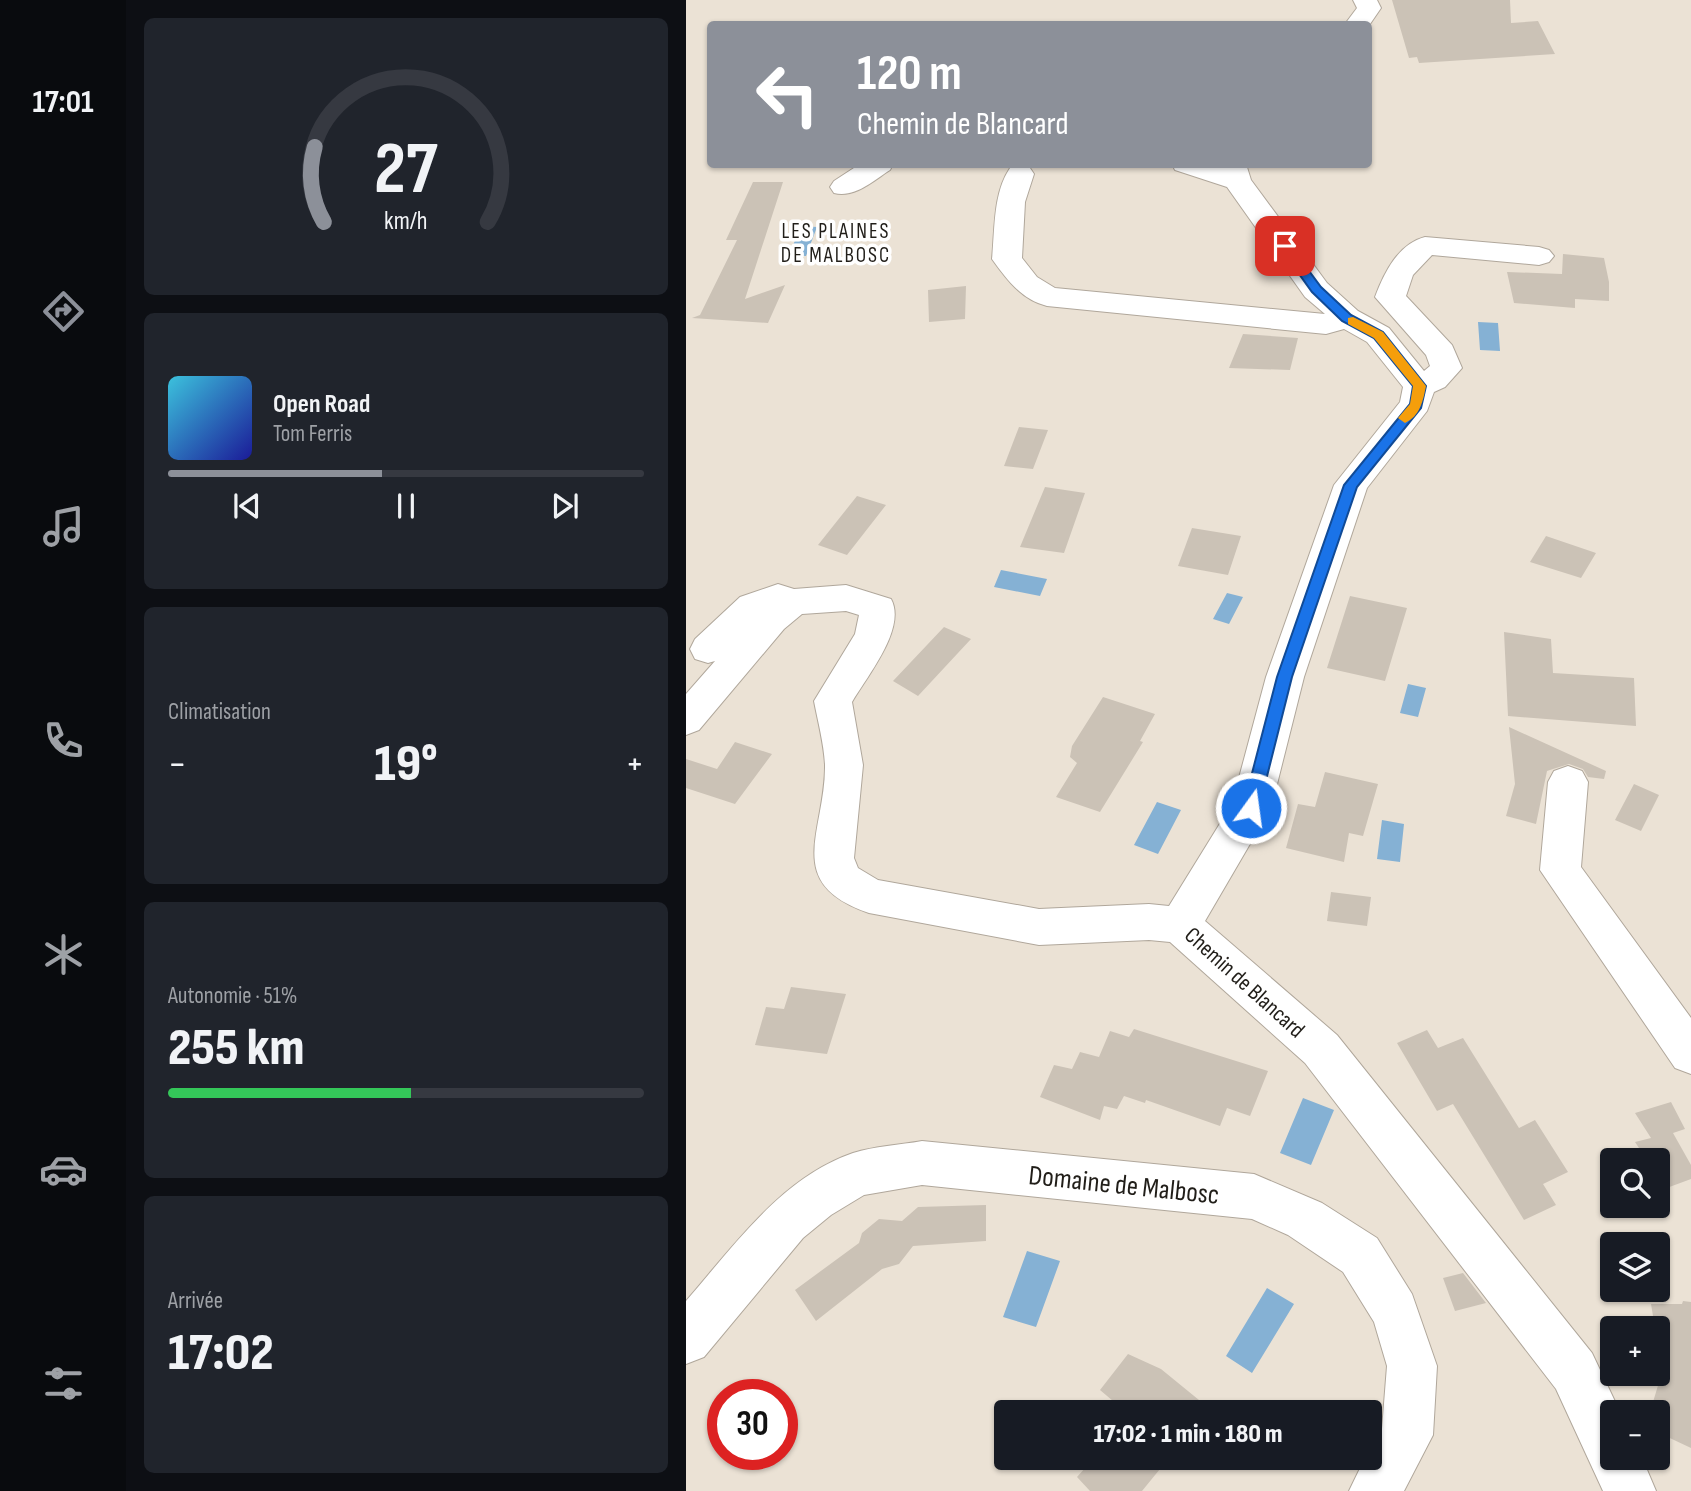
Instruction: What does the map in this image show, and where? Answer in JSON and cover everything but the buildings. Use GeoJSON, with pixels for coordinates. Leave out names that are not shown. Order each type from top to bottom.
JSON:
{"type":"FeatureCollection","features":[{"type":"Feature","properties":{"kind":"street"},"geometry":{"type":"LineString","coordinates":[[1360,21],[1369,8],[1365,0]]}},
{"type":"Feature","properties":{"kind":"street"},"geometry":{"type":"LineString","coordinates":[[844,187],[874,168]]}},
{"type":"Feature","properties":{"kind":"street"},"geometry":{"type":"LineString","coordinates":[[1207,168],[1235,173],[1316,290],[1347,318],[1378,335],[1419,386],[1434,380],[1446,368],[1441,352],[1390,297],[1399,272],[1425,246],[1539,256]]}},
{"type":"Feature","properties":{"kind":"street"},"geometry":{"type":"LineString","coordinates":[[1020,174],[1011,202],[1007,259],[1026,284],[1047,297],[1326,324],[1347,318]]}},
{"type":"Feature","properties":{"kind":"street","name":"Chemin de Blancard"},"geometry":{"type":"LineString","coordinates":[[1419,386],[1416,404],[1351,485],[1285,677],[1251,808],[1180,925],[1321,1049],[1574,1371],[1600,1426]]}},
{"type":"Feature","properties":{"kind":"street"},"geometry":{"type":"LineString","coordinates":[[708,649],[753,606],[778,597],[793,602],[846,598],[878,608],[873,636],[833,701],[844,765],[834,858],[841,879],[869,896],[1039,927],[1149,922],[1180,925]]}},
{"type":"Feature","properties":{"kind":"street"},"geometry":{"type":"LineString","coordinates":[[686,720],[771,620],[793,602]]}},
{"type":"Feature","properties":{"kind":"street"},"geometry":{"type":"LineString","coordinates":[[1568,782],[1560,870],[1691,1054]]}},
{"type":"Feature","properties":{"kind":"street","name":"Domaine de Malbosc"},"geometry":{"type":"LineString","coordinates":[[686,1339],[786,1222],[814,1199],[856,1174],[922,1163],[1254,1197],[1305,1219],[1360,1255],[1395,1311],[1412,1366],[1408,1435],[1375,1491]]}},
{"type":"Feature","properties":{"kind":"street"},"geometry":{"type":"LineString","coordinates":[[1620,1470],[1630,1491]]}},
{"type":"Feature","properties":{"kind":"water"},"geometry":{"type":"Polygon","coordinates":[[[801,226],[817,227],[806,256],[789,255],[801,226]]]}},
{"type":"Feature","properties":{"kind":"water"},"geometry":{"type":"Polygon","coordinates":[[[1478,322],[1498,323],[1500,351],[1480,350],[1478,322]]]}},
{"type":"Feature","properties":{"kind":"water"},"geometry":{"type":"Polygon","coordinates":[[[1001,570],[1047,579],[1040,596],[994,587],[1001,570]]]}},
{"type":"Feature","properties":{"kind":"water"},"geometry":{"type":"Polygon","coordinates":[[[1227,593],[1243,597],[1229,624],[1213,619],[1227,593]]]}},
{"type":"Feature","properties":{"kind":"water"},"geometry":{"type":"Polygon","coordinates":[[[1408,684],[1426,688],[1418,717],[1400,713],[1408,684]]]}},
{"type":"Feature","properties":{"kind":"water"},"geometry":{"type":"Polygon","coordinates":[[[1157,802],[1181,810],[1158,854],[1134,845],[1157,802]]]}},
{"type":"Feature","properties":{"kind":"water"},"geometry":{"type":"Polygon","coordinates":[[[1382,820],[1404,824],[1400,862],[1377,859],[1382,820]]]}},
{"type":"Feature","properties":{"kind":"water"},"geometry":{"type":"Polygon","coordinates":[[[1303,1098],[1334,1110],[1311,1165],[1280,1153],[1303,1098]]]}},
{"type":"Feature","properties":{"kind":"water"},"geometry":{"type":"Polygon","coordinates":[[[1027,1251],[1060,1261],[1036,1327],[1003,1317],[1027,1251]]]}},
{"type":"Feature","properties":{"kind":"water"},"geometry":{"type":"Polygon","coordinates":[[[1267,1288],[1294,1304],[1252,1373],[1226,1356],[1267,1288]]]}},
{"type":"Feature","properties":{"kind":"slow traffic"},"geometry":{"type":"LineString","coordinates":[[1353,321],[1378,335],[1419,386],[1416,404],[1405,418]]}},
{"type":"Feature","properties":{"kind":"district","name":"LES PLAINES DE MALBOSC"},"geometry":{"type":"Point","coordinates":[836,243]}},
{"type":"Feature","properties":{"kind":"route"},"geometry":{"type":"LineString","coordinates":[[1251,808],[1285,677],[1351,485],[1416,404],[1419,386],[1378,335],[1347,318],[1316,290],[1285,246]]}}]}
